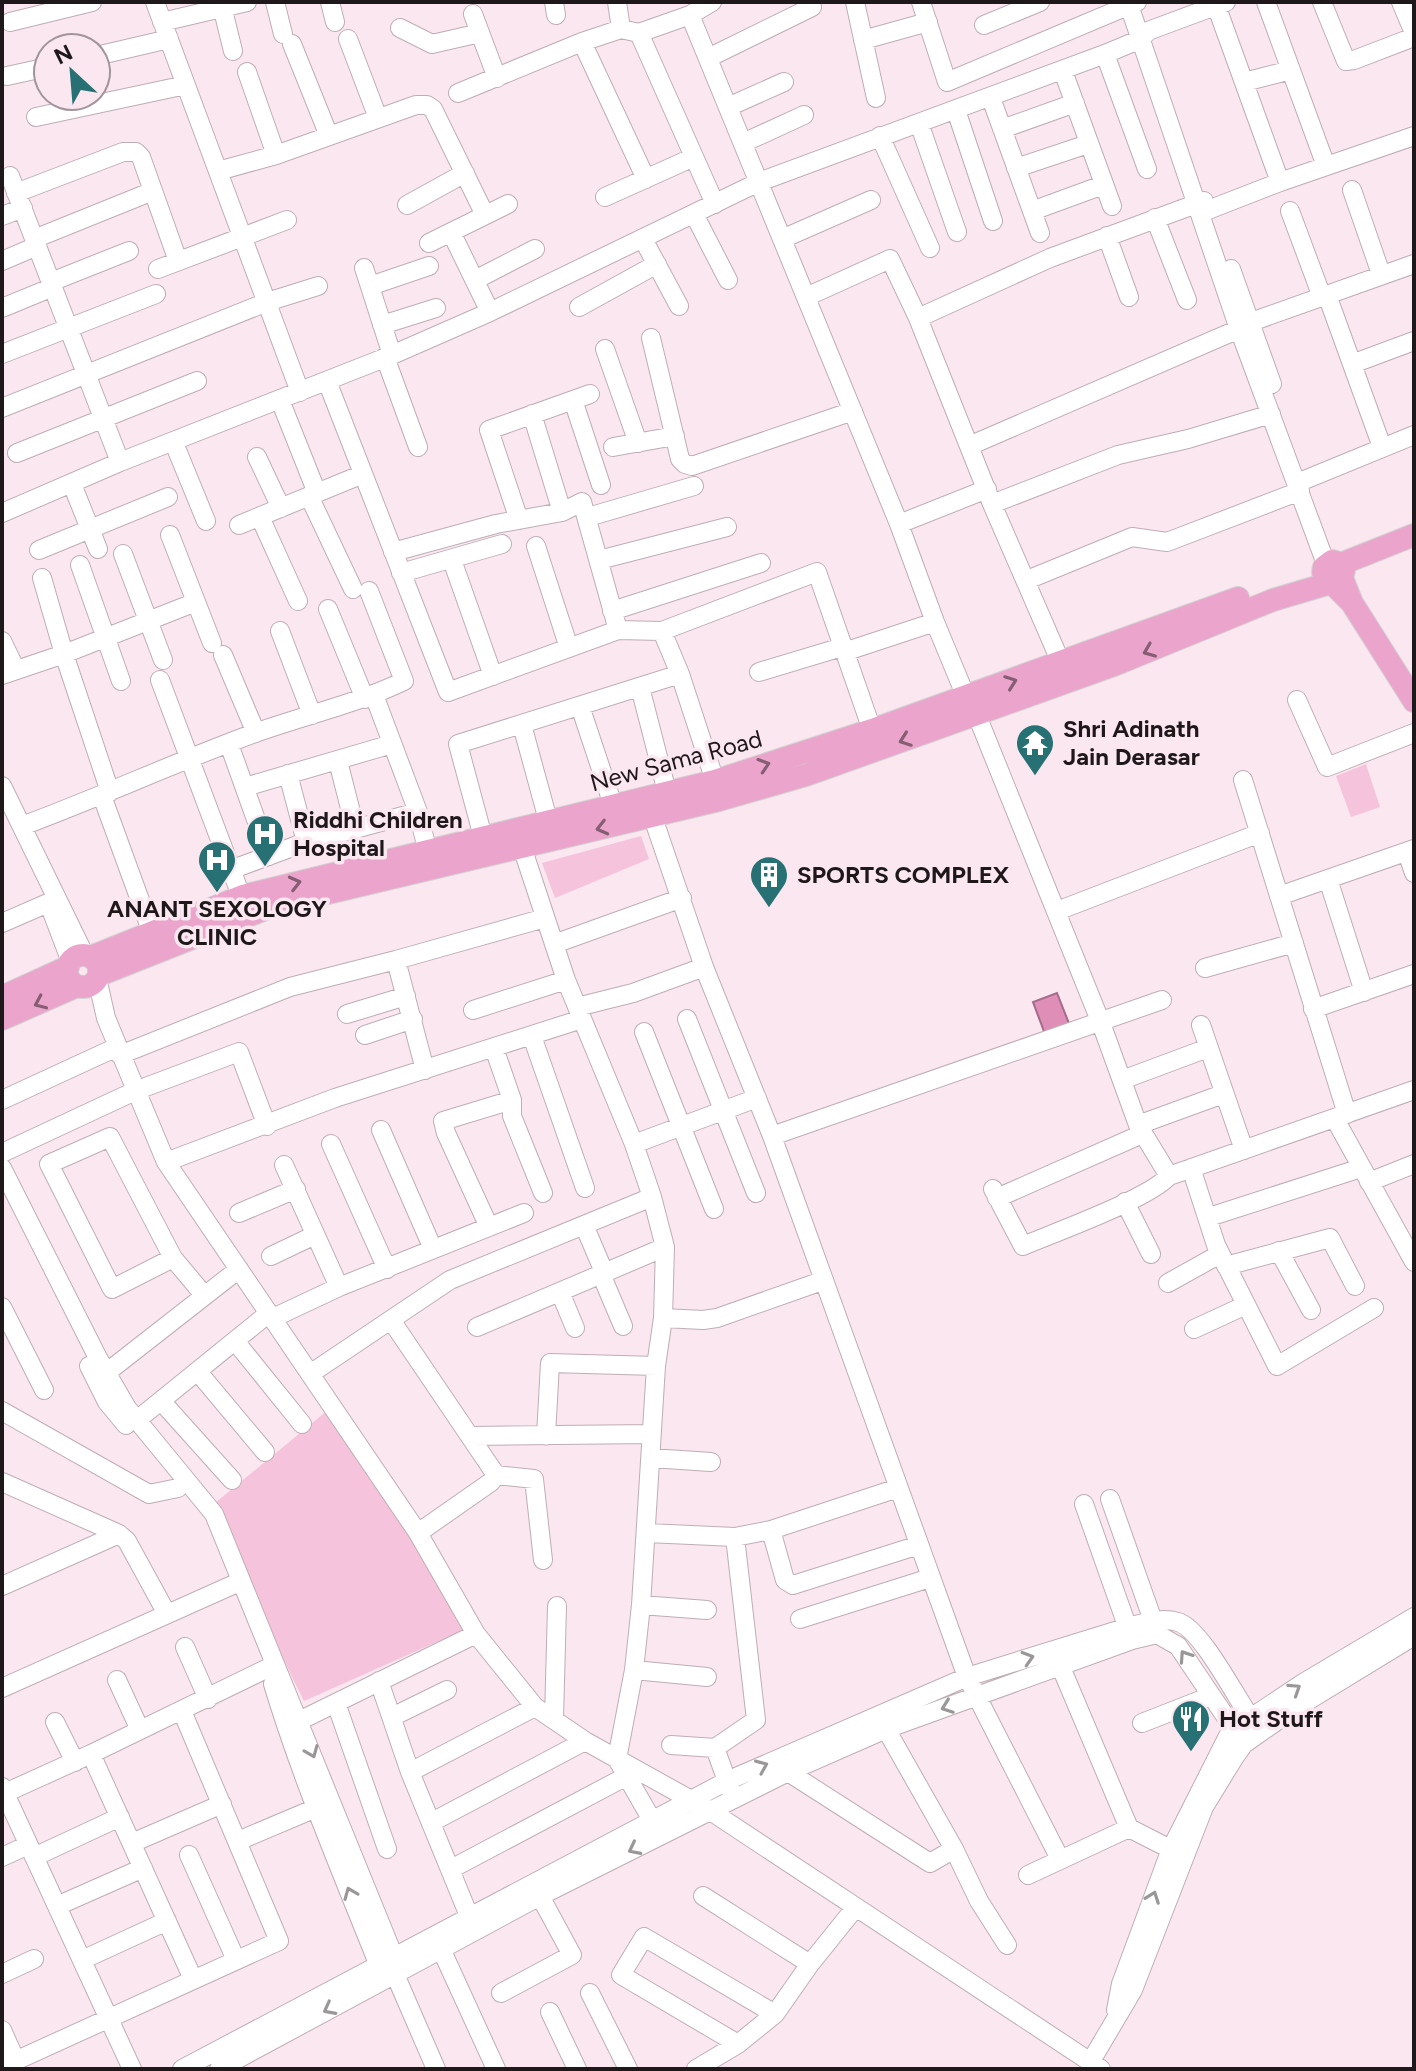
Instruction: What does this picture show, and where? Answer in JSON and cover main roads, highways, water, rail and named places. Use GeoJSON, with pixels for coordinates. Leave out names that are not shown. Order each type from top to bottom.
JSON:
{"type":"FeatureCollection","features":[{"type":"Feature","properties":{"kind":"main road"},"geometry":{"type":"LineString","coordinates":[[1388,551],[1414,535]]}},
{"type":"Feature","properties":{"kind":"main road"},"geometry":{"type":"LineString","coordinates":[[1388,551],[1414,548]]}},
{"type":"Feature","properties":{"kind":"main road","name":"New Sama Road"},"geometry":{"type":"LineString","coordinates":[[2,1019],[152,933],[427,849],[483,837],[519,838],[548,820],[613,805],[655,802],[806,775],[1388,551]]}},
{"type":"Feature","properties":{"kind":"main road"},"geometry":{"type":"LineString","coordinates":[[1334,570],[1352,603],[1411,691]]}},
{"type":"Feature","properties":{"kind":"main road","name":"New Sama Road"},"geometry":{"type":"LineString","coordinates":[[2,997],[84,971],[245,906],[273,906],[655,802],[872,730],[972,709]]}},
{"type":"Feature","properties":{"kind":"place","name":"Shri Adinath Jain Derasar"},"geometry":{"type":"Point","coordinates":[1035,777]}},
{"type":"Feature","properties":{"kind":"place","name":"Riddhi Children Hospital"},"geometry":{"type":"Point","coordinates":[265,868]}},
{"type":"Feature","properties":{"kind":"place","name":"ANANT SEXOLOGY CLINIC"},"geometry":{"type":"Point","coordinates":[217,894]}},
{"type":"Feature","properties":{"kind":"place","name":"SPORTS COMPLEX"},"geometry":{"type":"Point","coordinates":[769,909]}},
{"type":"Feature","properties":{"kind":"place","name":"Hot Stuff"},"geometry":{"type":"Point","coordinates":[1191,1753]}}]}
